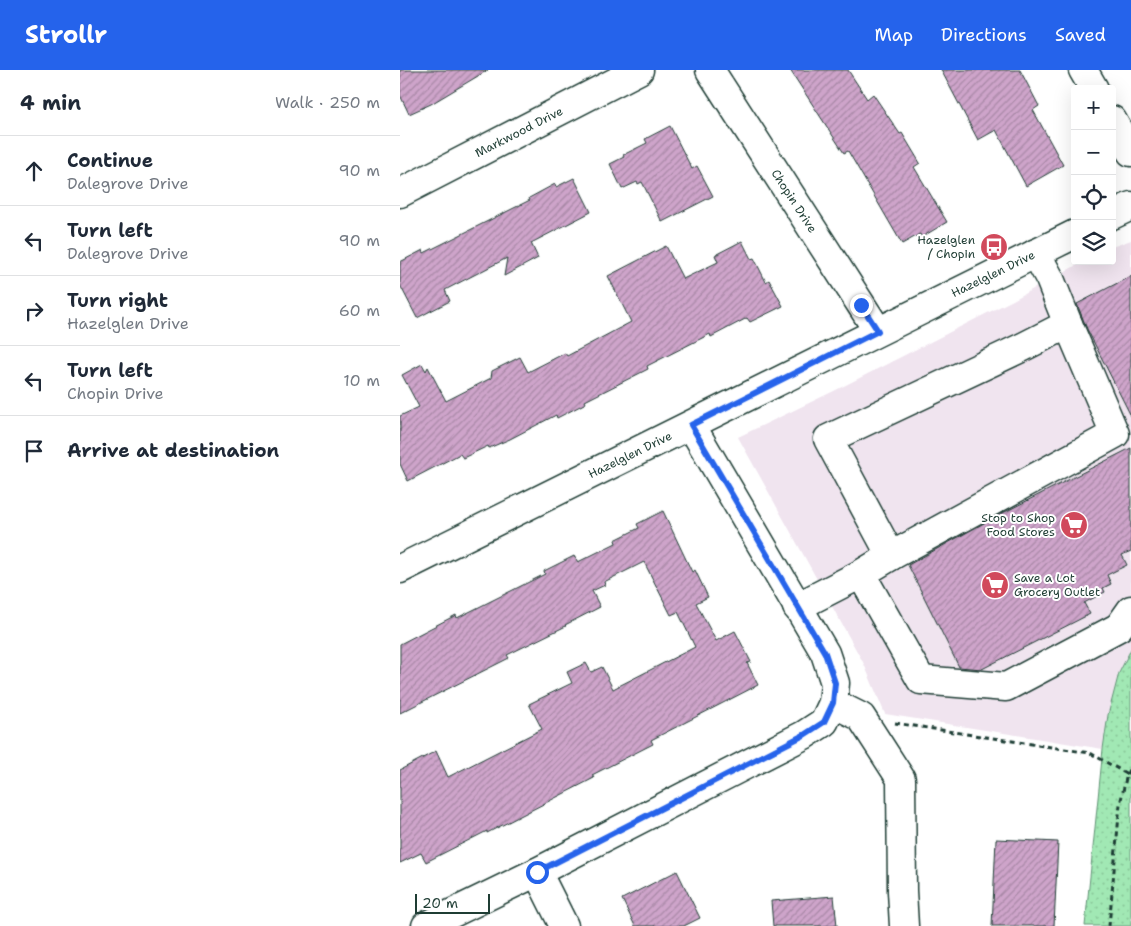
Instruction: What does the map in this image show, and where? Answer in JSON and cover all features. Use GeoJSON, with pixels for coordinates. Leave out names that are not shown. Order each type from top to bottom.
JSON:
{"type":"FeatureCollection","features":[{"type":"Feature","properties":{"kind":"street","name":"Markwood Drive"},"geometry":{"type":"LineString","coordinates":[[400,194],[639,70]]}},
{"type":"Feature","properties":{"kind":"street","name":"Chopin Drive"},"geometry":{"type":"LineString","coordinates":[[710,70],[878,331]]}},
{"type":"Feature","properties":{"kind":"street"},"geometry":{"type":"LineString","coordinates":[[1083,70],[1092,85]]}},
{"type":"Feature","properties":{"kind":"street"},"geometry":{"type":"LineString","coordinates":[[1116,127],[1131,152]]}},
{"type":"Feature","properties":{"kind":"street"},"geometry":{"type":"LineString","coordinates":[[1116,213],[1131,206]]}},
{"type":"Feature","properties":{"kind":"street","name":"Hazelglen Drive"},"geometry":{"type":"LineString","coordinates":[[400,569],[1071,236]]}},
{"type":"Feature","properties":{"kind":"street"},"geometry":{"type":"LineString","coordinates":[[798,607],[1115,434],[1050,279],[1036,253]]}},
{"type":"Feature","properties":{"kind":"street"},"geometry":{"type":"LineString","coordinates":[[892,556],[828,439],[1023,348],[1068,324]]}},
{"type":"Feature","properties":{"kind":"street"},"geometry":{"type":"LineString","coordinates":[[426,926],[537,872],[804,735],[824,722],[833,703],[835,683],[825,653],[691,425]]}},
{"type":"Feature","properties":{"kind":"street"},"geometry":{"type":"LineString","coordinates":[[861,574],[921,680],[1006,687],[1119,627],[1131,610]]}},
{"type":"Feature","properties":{"kind":"street"},"geometry":{"type":"LineString","coordinates":[[833,703],[861,717],[901,779],[904,926]]}},
{"type":"Feature","properties":{"kind":"street"},"geometry":{"type":"LineString","coordinates":[[537,872],[564,926]]}},
{"type":"Feature","properties":{"kind":"path"},"geometry":{"type":"LineString","coordinates":[[893,722],[1090,753],[1127,774]]}},
{"type":"Feature","properties":{"kind":"path"},"geometry":{"type":"LineString","coordinates":[[1109,926],[1120,804],[1131,765]]}},
{"type":"Feature","properties":{"kind":"shaded area"},"geometry":{"type":"Polygon","coordinates":[[[1131,240],[1131,649],[1119,673],[1108,715],[1103,749],[885,714],[864,664],[738,437],[834,391],[1013,300],[1077,265],[1116,265],[1116,246],[1131,240]]]}},
{"type":"Feature","properties":{"kind":"green space"},"geometry":{"type":"Polygon","coordinates":[[[1131,649],[1131,926],[1085,926],[1108,715],[1119,673],[1131,649]]]}},
{"type":"Feature","properties":{"kind":"building"},"geometry":{"type":"Polygon","coordinates":[[[400,70],[488,70],[431,104],[409,114],[400,95],[400,70]]]}},
{"type":"Feature","properties":{"kind":"building"},"geometry":{"type":"Polygon","coordinates":[[[790,70],[848,70],[867,99],[873,94],[900,134],[902,133],[920,163],[914,167],[947,222],[922,237],[920,234],[902,244],[848,151],[844,153],[790,70]]]}},
{"type":"Feature","properties":{"kind":"building"},"geometry":{"type":"Polygon","coordinates":[[[941,70],[1020,70],[1039,106],[1033,110],[1063,165],[1026,186],[996,130],[978,140],[941,70]]]}},
{"type":"Feature","properties":{"kind":"building"},"geometry":{"type":"Polygon","coordinates":[[[670,126],[692,169],[697,166],[713,196],[662,222],[642,182],[638,184],[637,182],[622,189],[610,164],[647,143],[645,139],[670,126]]]}},
{"type":"Feature","properties":{"kind":"building"},"geometry":{"type":"Polygon","coordinates":[[[574,178],[591,212],[531,243],[538,258],[504,276],[507,258],[445,290],[450,301],[417,318],[400,285],[400,262],[423,250],[424,253],[530,200],[529,198],[555,184],[556,187],[574,178]]]}},
{"type":"Feature","properties":{"kind":"building"},"geometry":{"type":"Polygon","coordinates":[[[742,241],[751,259],[754,258],[766,282],[769,280],[783,306],[750,322],[747,318],[711,337],[710,334],[647,366],[648,369],[585,401],[586,403],[557,418],[556,415],[510,439],[489,448],[488,446],[463,458],[460,454],[408,481],[400,464],[400,416],[419,407],[402,375],[422,364],[426,371],[428,367],[446,401],[491,378],[492,371],[520,357],[528,372],[565,353],[567,356],[631,322],[608,276],[666,246],[683,279],[718,262],[715,255],[742,241]]]}},
{"type":"Feature","properties":{"kind":"building"},"geometry":{"type":"Polygon","coordinates":[[[1131,276],[1131,416],[1087,329],[1077,304],[1131,276]]]}},
{"type":"Feature","properties":{"kind":"building"},"geometry":{"type":"Polygon","coordinates":[[[1131,448],[1131,551],[1122,555],[1127,565],[1107,575],[1111,584],[1103,588],[1105,592],[1084,603],[1090,614],[982,669],[959,667],[908,565],[993,518],[1131,448]]]}},
{"type":"Feature","properties":{"kind":"building"},"geometry":{"type":"Polygon","coordinates":[[[663,511],[692,572],[695,570],[708,597],[696,603],[716,641],[735,631],[751,662],[747,663],[758,685],[651,740],[653,744],[592,775],[594,778],[487,833],[487,831],[426,862],[421,853],[400,863],[400,770],[436,751],[448,777],[542,729],[529,704],[572,683],[567,672],[586,663],[591,672],[602,667],[613,689],[695,647],[678,612],[671,615],[644,562],[604,582],[605,585],[592,591],[600,607],[507,655],[509,658],[400,713],[400,644],[456,615],[457,618],[545,574],[544,571],[574,556],[578,562],[616,543],[615,540],[639,528],[637,524],[663,511]]]}},
{"type":"Feature","properties":{"kind":"building"},"geometry":{"type":"Polygon","coordinates":[[[996,839],[1058,842],[1054,926],[992,926],[996,839]]]}},
{"type":"Feature","properties":{"kind":"building"},"geometry":{"type":"Polygon","coordinates":[[[677,871],[700,918],[684,926],[635,926],[622,899],[677,871]]]}},
{"type":"Feature","properties":{"kind":"building"},"geometry":{"type":"Polygon","coordinates":[[[834,896],[837,926],[773,926],[771,901],[834,896]]]}},
{"type":"Feature","properties":{"kind":"place","name":"Hazelglen / Chopin"},"geometry":{"type":"Point","coordinates":[994,247]}},
{"type":"Feature","properties":{"kind":"place","name":"Stop to Shop Food Stores"},"geometry":{"type":"Point","coordinates":[1074,525]}},
{"type":"Feature","properties":{"kind":"place","name":"Save a Lot Grocery Outlet"},"geometry":{"type":"Point","coordinates":[995,585]}},
{"type":"Feature","properties":{"kind":"route"},"geometry":{"type":"LineString","coordinates":[[537,872],[804,735],[824,722],[833,703],[835,683],[825,653],[691,425],[878,331],[861,305]]}}]}
